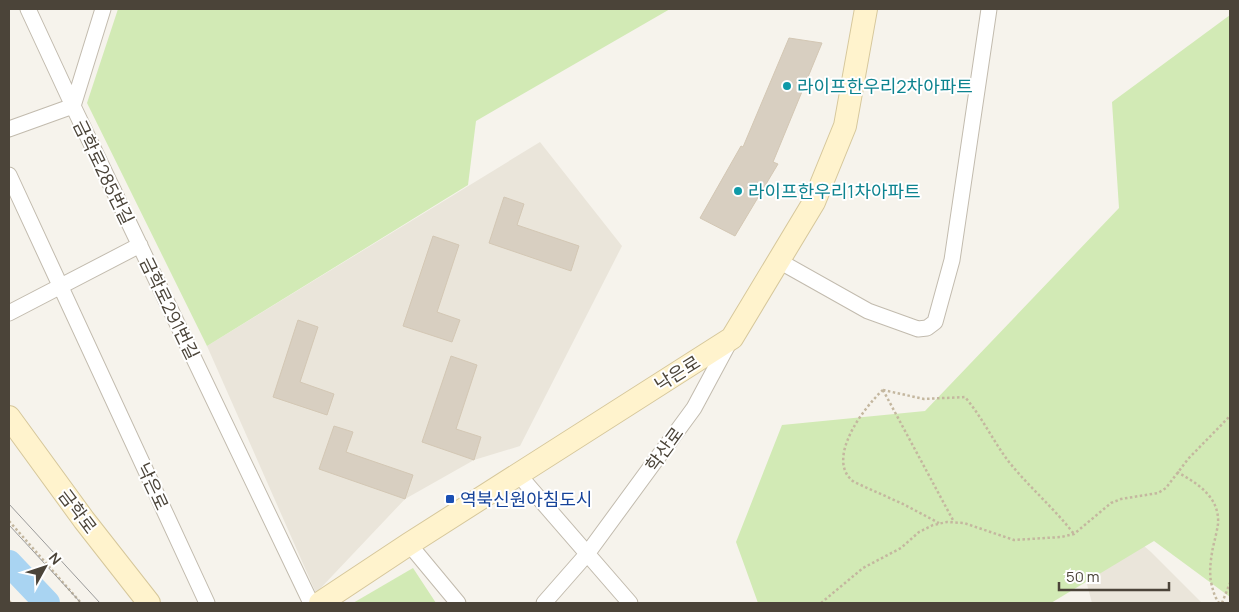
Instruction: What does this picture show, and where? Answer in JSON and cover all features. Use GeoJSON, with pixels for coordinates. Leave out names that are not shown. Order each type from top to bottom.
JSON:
{"type":"FeatureCollection","features":[{"type":"Feature","properties":{"kind":"main road","name":"낙은로"},"geometry":{"type":"LineString","coordinates":[[320,603],[732,338],[814,202],[845,126],[866,9]]}},
{"type":"Feature","properties":{"kind":"main road","name":"금학로"},"geometry":{"type":"LineString","coordinates":[[9,417],[84,520],[149,603]]}},
{"type":"Feature","properties":{"kind":"street"},"geometry":{"type":"LineString","coordinates":[[28,9],[73,106]]}},
{"type":"Feature","properties":{"kind":"street"},"geometry":{"type":"LineString","coordinates":[[73,106],[103,9]]}},
{"type":"Feature","properties":{"kind":"street"},"geometry":{"type":"LineString","coordinates":[[779,261],[868,311],[883,317],[918,329],[927,328],[935,322],[952,260],[988,9]]}},
{"type":"Feature","properties":{"kind":"street","name":"금학로285번길"},"geometry":{"type":"LineString","coordinates":[[9,129],[73,106],[140,245]]}},
{"type":"Feature","properties":{"kind":"street"},"geometry":{"type":"LineString","coordinates":[[9,175],[60,285]]}},
{"type":"Feature","properties":{"kind":"street","name":"금학로291번길"},"geometry":{"type":"LineString","coordinates":[[9,312],[140,245],[311,603]]}},
{"type":"Feature","properties":{"kind":"street","name":"낙은로"},"geometry":{"type":"LineString","coordinates":[[60,285],[207,603]]}},
{"type":"Feature","properties":{"kind":"street","name":"학산로"},"geometry":{"type":"LineString","coordinates":[[544,603],[587,554],[694,408],[732,338]]}},
{"type":"Feature","properties":{"kind":"street"},"geometry":{"type":"LineString","coordinates":[[518,474],[626,601]]}},
{"type":"Feature","properties":{"kind":"street"},"geometry":{"type":"LineString","coordinates":[[409,544],[458,603]]}},
{"type":"Feature","properties":{"kind":"path"},"geometry":{"type":"LineString","coordinates":[[883,390],[954,522]]}},
{"type":"Feature","properties":{"kind":"path"},"geometry":{"type":"LineString","coordinates":[[883,390],[870,404],[850,434],[845,451],[844,471],[854,482],[940,523]]}},
{"type":"Feature","properties":{"kind":"path"},"geometry":{"type":"LineString","coordinates":[[883,390],[924,399],[965,397],[1008,460],[1074,534]]}},
{"type":"Feature","properties":{"kind":"path"},"geometry":{"type":"LineString","coordinates":[[822,603],[863,568],[901,548],[925,528],[940,523],[954,522],[979,526],[1014,540],[1061,537],[1074,534],[1111,503],[1121,499],[1158,493],[1166,488],[1177,472],[1230,416]]}},
{"type":"Feature","properties":{"kind":"path"},"geometry":{"type":"LineString","coordinates":[[1177,472],[1198,485],[1209,495],[1215,506],[1218,524],[1212,551],[1210,576],[1214,597],[1220,603],[1230,583]]}},
{"type":"Feature","properties":{"kind":"path"},"geometry":{"type":"LineString","coordinates":[[9,521],[81,603]]}},
{"type":"Feature","properties":{"kind":"shaded area"},"geometry":{"type":"Polygon","coordinates":[[[540,142],[622,246],[520,446],[474,460],[405,499],[316,593],[207,346],[540,142]]]}},
{"type":"Feature","properties":{"kind":"shaded area"},"geometry":{"type":"Polygon","coordinates":[[[1137,540],[1202,603],[1092,603],[1084,573],[1137,540]]]}},
{"type":"Feature","properties":{"kind":"green space"},"geometry":{"type":"Polygon","coordinates":[[[118,9],[670,9],[476,121],[468,185],[207,346],[87,103],[118,9]]]}},
{"type":"Feature","properties":{"kind":"green space"},"geometry":{"type":"Polygon","coordinates":[[[1230,15],[1230,597],[1154,541],[1051,603],[758,603],[736,542],[782,425],[925,411],[1119,208],[1112,102],[1230,15]]]}},
{"type":"Feature","properties":{"kind":"green space"},"geometry":{"type":"Polygon","coordinates":[[[413,568],[436,603],[353,603],[413,568]]]}},
{"type":"Feature","properties":{"kind":"building"},"geometry":{"type":"Polygon","coordinates":[[[789,38],[822,43],[773,162],[778,164],[735,236],[700,218],[741,146],[743,147],[789,38]]]}},
{"type":"Feature","properties":{"kind":"building"},"geometry":{"type":"Polygon","coordinates":[[[504,197],[524,204],[517,225],[579,246],[571,271],[489,243],[504,197]]]}},
{"type":"Feature","properties":{"kind":"building"},"geometry":{"type":"Polygon","coordinates":[[[433,236],[459,245],[437,312],[460,320],[452,342],[403,326],[433,236]]]}},
{"type":"Feature","properties":{"kind":"building"},"geometry":{"type":"Polygon","coordinates":[[[298,320],[318,327],[300,382],[334,394],[327,415],[273,397],[298,320]]]}},
{"type":"Feature","properties":{"kind":"building"},"geometry":{"type":"Polygon","coordinates":[[[451,356],[477,365],[456,429],[481,437],[474,460],[422,442],[451,356]]]}},
{"type":"Feature","properties":{"kind":"building"},"geometry":{"type":"Polygon","coordinates":[[[334,426],[353,432],[346,452],[413,475],[405,499],[319,469],[334,426]]]}},
{"type":"Feature","properties":{"kind":"waterway"},"geometry":{"type":"LineString","coordinates":[[9,563],[47,603]]}},
{"type":"Feature","properties":{"kind":"tram line"},"geometry":{"type":"LineString","coordinates":[[9,504],[100,603]]}},
{"type":"Feature","properties":{"kind":"tram line"},"geometry":{"type":"LineString","coordinates":[[9,525],[81,603]]}},
{"type":"Feature","properties":{"kind":"place","name":"라이프한우리2차아파트"},"geometry":{"type":"Point","coordinates":[787,86]}},
{"type":"Feature","properties":{"kind":"place","name":"라이프한우리1차아파트"},"geometry":{"type":"Point","coordinates":[738,191]}},
{"type":"Feature","properties":{"kind":"place","name":"역북신원아침도시"},"geometry":{"type":"Point","coordinates":[450,499]}}]}
